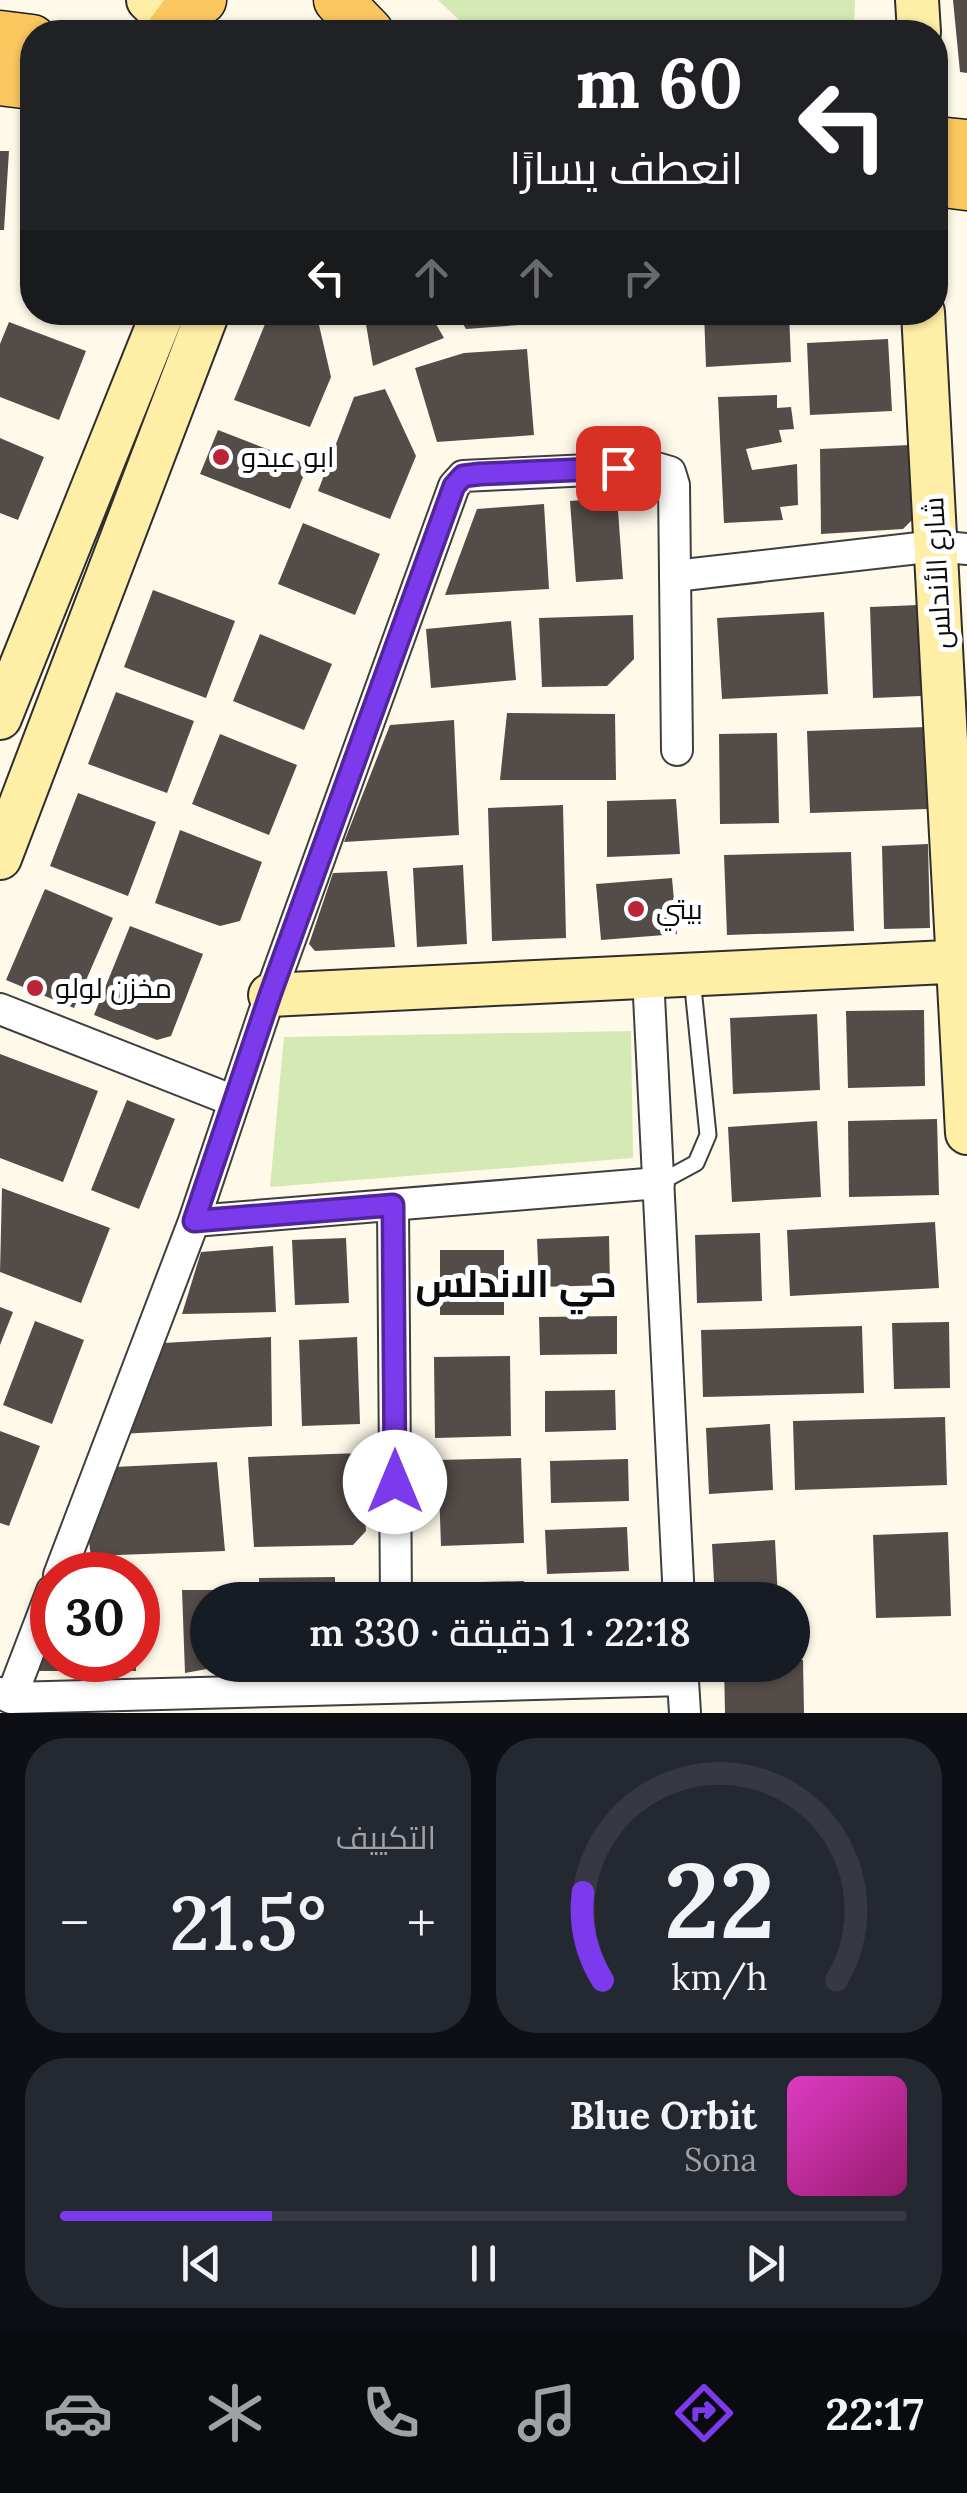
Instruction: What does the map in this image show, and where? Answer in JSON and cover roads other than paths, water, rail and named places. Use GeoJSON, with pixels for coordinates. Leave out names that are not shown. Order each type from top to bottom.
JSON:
{"type":"FeatureCollection","features":[{"type":"Feature","properties":{"kind":"main road"},"geometry":{"type":"LineString","coordinates":[[338,0],[357,20]]}},
{"type":"Feature","properties":{"kind":"street"},"geometry":{"type":"LineString","coordinates":[[0,718],[158,325]]}},
{"type":"Feature","properties":{"kind":"street"},"geometry":{"type":"LineString","coordinates":[[0,858],[203,325]]}},
{"type":"Feature","properties":{"kind":"street","name":"شارع الأندلس"},"geometry":{"type":"LineString","coordinates":[[925,325],[951,548],[967,1133]]}},
{"type":"Feature","properties":{"kind":"street"},"geometry":{"type":"LineString","coordinates":[[67,1552],[194,1221],[270,995],[454,486],[463,476],[653,467],[670,472],[674,485],[678,750]]}},
{"type":"Feature","properties":{"kind":"street"},"geometry":{"type":"LineString","coordinates":[[675,576],[951,548]]}},
{"type":"Feature","properties":{"kind":"street"},"geometry":{"type":"LineString","coordinates":[[270,995],[962,961]]}},
{"type":"Feature","properties":{"kind":"street"},"geometry":{"type":"LineString","coordinates":[[648,976],[678,1582]]}},
{"type":"Feature","properties":{"kind":"street"},"geometry":{"type":"LineString","coordinates":[[0,1009],[234,1101]]}},
{"type":"Feature","properties":{"kind":"street"},"geometry":{"type":"LineString","coordinates":[[194,1221],[658,1183]]}},
{"type":"Feature","properties":{"kind":"street"},"geometry":{"type":"LineString","coordinates":[[393,1205],[396,1582]]}},
{"type":"Feature","properties":{"kind":"street"},"geometry":{"type":"LineString","coordinates":[[30,1641],[6,1696],[280,1682]]}},
{"type":"Feature","properties":{"kind":"street"},"geometry":{"type":"LineString","coordinates":[[683,1682],[685,1713]]}},
{"type":"Feature","properties":{"kind":"lane"},"geometry":{"type":"LineString","coordinates":[[658,1183],[696,1163],[708,1134],[692,974]]}},
{"type":"Feature","properties":{"kind":"place","name":"ابو عبدو"},"geometry":{"type":"Point","coordinates":[221,457]}},
{"type":"Feature","properties":{"kind":"place","name":"بيتي"},"geometry":{"type":"Point","coordinates":[636,909]}},
{"type":"Feature","properties":{"kind":"place","name":"مخزن لولو"},"geometry":{"type":"Point","coordinates":[35,988]}},
{"type":"Feature","properties":{"kind":"district","name":"حي الاندلس"},"geometry":{"type":"Point","coordinates":[516,1283]}}]}
